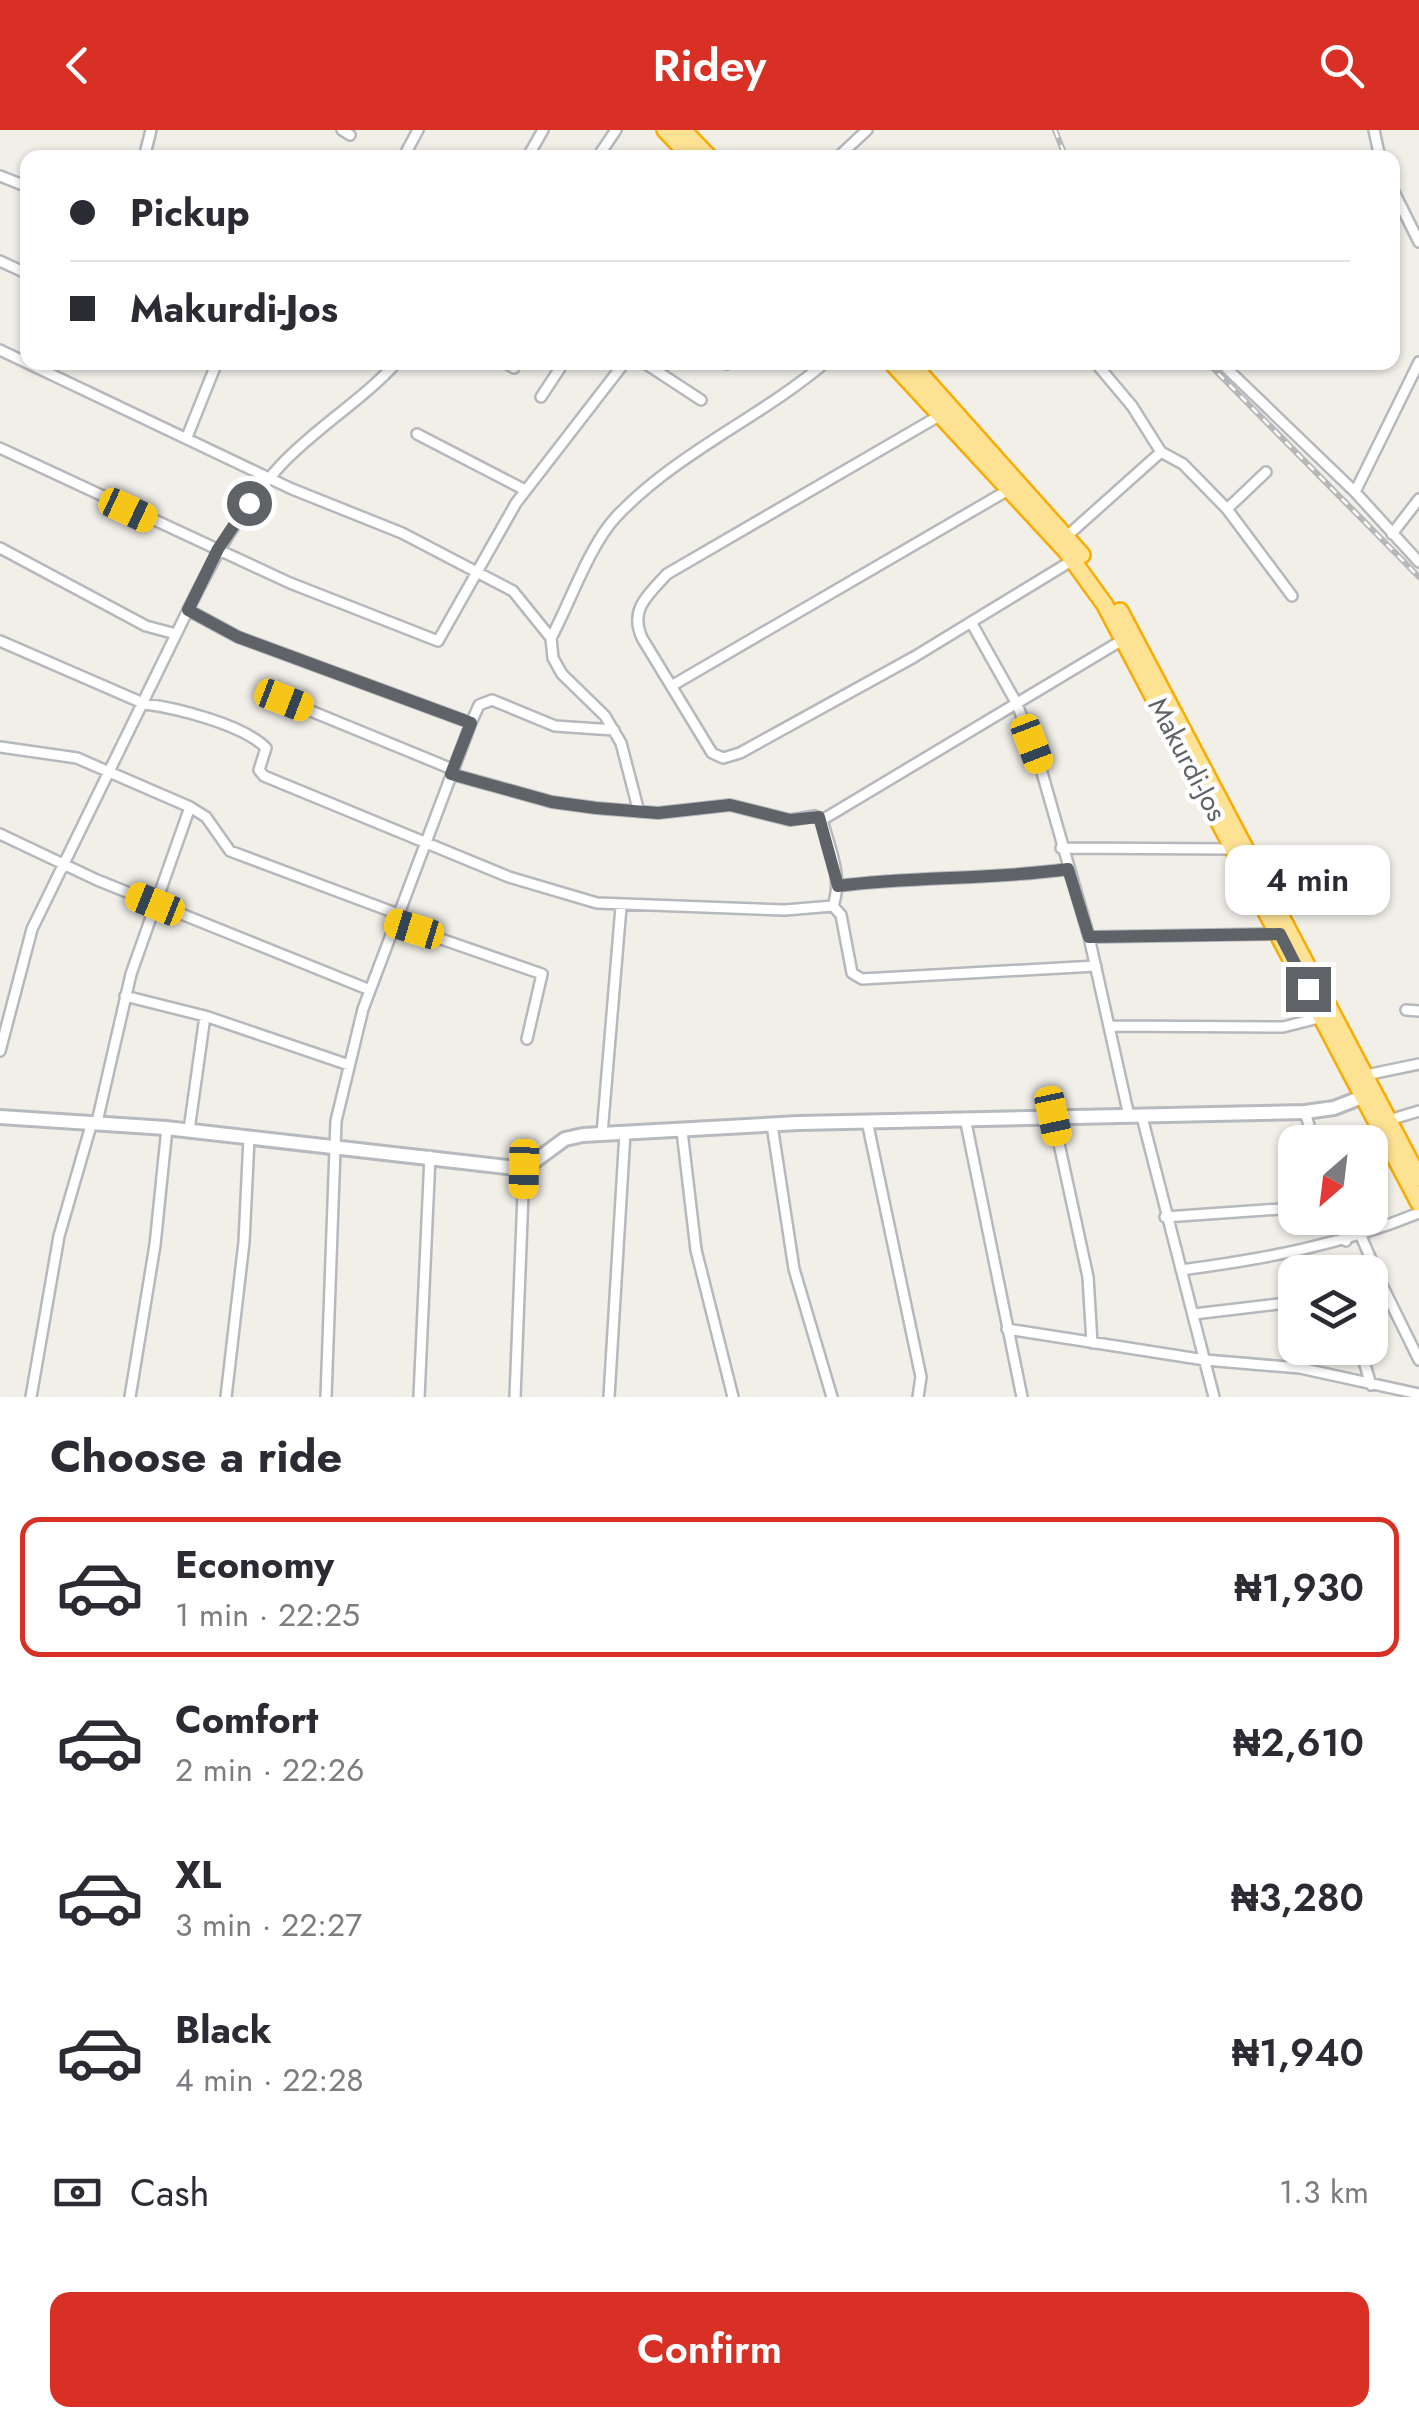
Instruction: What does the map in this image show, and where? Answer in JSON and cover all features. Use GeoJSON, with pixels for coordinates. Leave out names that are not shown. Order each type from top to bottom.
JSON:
{"type":"FeatureCollection","features":[{"type":"Feature","properties":{"kind":"highway"},"geometry":{"type":"LineString","coordinates":[[666,130],[685,150]]}},
{"type":"Feature","properties":{"kind":"highway"},"geometry":{"type":"LineString","coordinates":[[682,130],[702,150]]}},
{"type":"Feature","properties":{"kind":"highway","name":"Makurdi-Jos"},"geometry":{"type":"LineString","coordinates":[[900,370],[946,411],[1067,536],[1134,632],[1366,1075],[1369,1095],[1389,1120],[1419,1178]]}},
{"type":"Feature","properties":{"kind":"highway","name":"Makurdi-Jos"},"geometry":{"type":"LineString","coordinates":[[916,370],[1073,560],[1125,638],[1322,1016],[1369,1095],[1419,1202]]}},
{"type":"Feature","properties":{"kind":"street"},"geometry":{"type":"LineString","coordinates":[[846,150],[867,130]]}},
{"type":"Feature","properties":{"kind":"street"},"geometry":{"type":"LineString","coordinates":[[1400,204],[1419,242]]}},
{"type":"Feature","properties":{"kind":"street"},"geometry":{"type":"LineString","coordinates":[[1354,492],[1419,362]]}},
{"type":"Feature","properties":{"kind":"street"},"geometry":{"type":"LineString","coordinates":[[42,370],[270,478],[478,570],[514,591],[551,638]]}},
{"type":"Feature","properties":{"kind":"street"},"geometry":{"type":"LineString","coordinates":[[187,438],[214,370]]}},
{"type":"Feature","properties":{"kind":"street"},"geometry":{"type":"LineString","coordinates":[[0,1050],[19,966],[62,862],[145,704],[218,549],[270,478],[388,370]]}},
{"type":"Feature","properties":{"kind":"street"},"geometry":{"type":"LineString","coordinates":[[541,396],[559,370]]}},
{"type":"Feature","properties":{"kind":"street"},"geometry":{"type":"LineString","coordinates":[[0,448],[218,549],[438,641],[525,490],[619,370]]}},
{"type":"Feature","properties":{"kind":"street"},"geometry":{"type":"LineString","coordinates":[[655,370],[701,400]]}},
{"type":"Feature","properties":{"kind":"street"},"geometry":{"type":"LineString","coordinates":[[640,812],[614,730],[562,674],[553,658],[551,638],[600,539],[616,517],[696,452],[814,370]]}},
{"type":"Feature","properties":{"kind":"street"},"geometry":{"type":"LineString","coordinates":[[1103,370],[1132,406],[1161,452],[1183,464],[1228,509],[1292,596]]}},
{"type":"Feature","properties":{"kind":"street"},"geometry":{"type":"LineString","coordinates":[[1228,370],[1354,492],[1419,562]]}},
{"type":"Feature","properties":{"kind":"street"},"geometry":{"type":"LineString","coordinates":[[946,411],[667,574],[642,602],[636,618],[642,638],[712,753],[730,758],[1073,560]]}},
{"type":"Feature","properties":{"kind":"street"},"geometry":{"type":"LineString","coordinates":[[417,434],[525,490]]}},
{"type":"Feature","properties":{"kind":"street"},"geometry":{"type":"LineString","coordinates":[[1067,536],[1161,452]]}},
{"type":"Feature","properties":{"kind":"street"},"geometry":{"type":"LineString","coordinates":[[1228,509],[1266,472]]}},
{"type":"Feature","properties":{"kind":"street"},"geometry":{"type":"LineString","coordinates":[[673,685],[1010,488]]}},
{"type":"Feature","properties":{"kind":"street"},"geometry":{"type":"LineString","coordinates":[[1392,534],[1419,499]]}},
{"type":"Feature","properties":{"kind":"street"},"geometry":{"type":"LineString","coordinates":[[0,548],[146,626],[176,634]]}},
{"type":"Feature","properties":{"kind":"street"},"geometry":{"type":"LineString","coordinates":[[188,610],[238,637],[471,723]]}},
{"type":"Feature","properties":{"kind":"street"},"geometry":{"type":"LineString","coordinates":[[971,622],[1017,704],[1042,768],[1214,1397]]}},
{"type":"Feature","properties":{"kind":"street"},"geometry":{"type":"LineString","coordinates":[[822,820],[1125,638]]}},
{"type":"Feature","properties":{"kind":"street"},"geometry":{"type":"LineString","coordinates":[[0,640],[145,704],[171,708],[252,738],[266,748],[259,770],[264,776],[535,886],[621,907],[832,906],[841,915],[852,973],[862,979],[1096,966]]}},
{"type":"Feature","properties":{"kind":"street"},"geometry":{"type":"LineString","coordinates":[[284,700],[452,771],[552,802],[640,812],[730,805],[790,820],[815,816],[822,820],[838,886],[832,906]]}},
{"type":"Feature","properties":{"kind":"street"},"geometry":{"type":"LineString","coordinates":[[326,1397],[333,1144],[349,1066],[370,990],[471,723],[480,706],[492,700],[543,723],[574,730],[614,730]]}},
{"type":"Feature","properties":{"kind":"street"},"geometry":{"type":"LineString","coordinates":[[594,729],[604,716]]}},
{"type":"Feature","properties":{"kind":"street"},"geometry":{"type":"LineString","coordinates":[[0,747],[77,758],[190,807],[206,817],[230,851],[542,974],[527,1039]]}},
{"type":"Feature","properties":{"kind":"street"},"geometry":{"type":"LineString","coordinates":[[32,1397],[59,1236],[95,1121],[125,996],[190,807]]}},
{"type":"Feature","properties":{"kind":"street"},"geometry":{"type":"LineString","coordinates":[[0,834],[155,904],[370,990]]}},
{"type":"Feature","properties":{"kind":"street"},"geometry":{"type":"LineString","coordinates":[[1061,848],[1235,848]]}},
{"type":"Feature","properties":{"kind":"street"},"geometry":{"type":"LineString","coordinates":[[838,886],[904,878],[1019,876],[1068,869]]}},
{"type":"Feature","properties":{"kind":"street"},"geometry":{"type":"LineString","coordinates":[[602,1134],[621,907]]}},
{"type":"Feature","properties":{"kind":"street"},"geometry":{"type":"LineString","coordinates":[[1089,937],[1280,934]]}},
{"type":"Feature","properties":{"kind":"street"},"geometry":{"type":"LineString","coordinates":[[125,996],[205,1016],[349,1066]]}},
{"type":"Feature","properties":{"kind":"street"},"geometry":{"type":"LineString","coordinates":[[1406,1010],[1419,1011]]}},
{"type":"Feature","properties":{"kind":"street"},"geometry":{"type":"LineString","coordinates":[[189,1130],[205,1016]]}},
{"type":"Feature","properties":{"kind":"street"},"geometry":{"type":"LineString","coordinates":[[1110,1026],[1282,1028],[1322,1016]]}},
{"type":"Feature","properties":{"kind":"street"},"geometry":{"type":"LineString","coordinates":[[1366,1075],[1419,1064]]}},
{"type":"Feature","properties":{"kind":"street"},"geometry":{"type":"LineString","coordinates":[[0,1117],[95,1121],[333,1144],[524,1169],[564,1138],[602,1134],[868,1121],[1305,1112],[1369,1095]]}},
{"type":"Feature","properties":{"kind":"street"},"geometry":{"type":"LineString","coordinates":[[1389,1120],[1419,1111]]}},
{"type":"Feature","properties":{"kind":"street"},"geometry":{"type":"LineString","coordinates":[[1305,1112],[1309,1125]]}},
{"type":"Feature","properties":{"kind":"street"},"geometry":{"type":"LineString","coordinates":[[1053,1116],[1088,1278],[1092,1343]]}},
{"type":"Feature","properties":{"kind":"street"},"geometry":{"type":"LineString","coordinates":[[964,1118],[1022,1397]]}},
{"type":"Feature","properties":{"kind":"street"},"geometry":{"type":"LineString","coordinates":[[868,1121],[922,1376],[918,1397]]}},
{"type":"Feature","properties":{"kind":"street"},"geometry":{"type":"LineString","coordinates":[[772,1125],[794,1268],[832,1397]]}},
{"type":"Feature","properties":{"kind":"street"},"geometry":{"type":"LineString","coordinates":[[130,1397],[155,1245],[168,1128]]}},
{"type":"Feature","properties":{"kind":"street"},"geometry":{"type":"LineString","coordinates":[[682,1131],[696,1250],[734,1397]]}},
{"type":"Feature","properties":{"kind":"street"},"geometry":{"type":"LineString","coordinates":[[609,1397],[624,1133]]}},
{"type":"Feature","properties":{"kind":"street"},"geometry":{"type":"LineString","coordinates":[[226,1397],[244,1242],[248,1138]]}},
{"type":"Feature","properties":{"kind":"street"},"geometry":{"type":"LineString","coordinates":[[418,1397],[430,1156]]}},
{"type":"Feature","properties":{"kind":"street"},"geometry":{"type":"LineString","coordinates":[[515,1397],[524,1169]]}},
{"type":"Feature","properties":{"kind":"street"},"geometry":{"type":"LineString","coordinates":[[1165,1216],[1278,1209]]}},
{"type":"Feature","properties":{"kind":"street"},"geometry":{"type":"LineString","coordinates":[[1181,1270],[1280,1257],[1346,1241],[1419,1213]]}},
{"type":"Feature","properties":{"kind":"street"},"geometry":{"type":"LineString","coordinates":[[1344,1235],[1346,1241]]}},
{"type":"Feature","properties":{"kind":"street"},"geometry":{"type":"LineString","coordinates":[[1361,1236],[1369,1255]]}},
{"type":"Feature","properties":{"kind":"street"},"geometry":{"type":"LineString","coordinates":[[1388,1297],[1419,1360]]}},
{"type":"Feature","properties":{"kind":"street"},"geometry":{"type":"LineString","coordinates":[[1194,1314],[1278,1304]]}},
{"type":"Feature","properties":{"kind":"street"},"geometry":{"type":"LineString","coordinates":[[1007,1329],[1205,1360],[1300,1368],[1375,1390],[1419,1394]]}},
{"type":"Feature","properties":{"kind":"street"},"geometry":{"type":"LineString","coordinates":[[1366,1365],[1375,1390]]}},
{"type":"Feature","properties":{"kind":"railway"},"geometry":{"type":"LineString","coordinates":[[1055,130],[1063,150]]}},
{"type":"Feature","properties":{"kind":"railway"},"geometry":{"type":"LineString","coordinates":[[1215,370],[1419,577]]}},
{"type":"Feature","properties":{"kind":"route"},"geometry":{"type":"LineString","coordinates":[[249,503],[218,549],[188,610],[238,637],[471,723],[451,774],[552,802],[596,808],[658,813],[730,805],[790,820],[819,817],[838,886],[931,876],[1019,876],[1068,869],[1089,937],[1280,934],[1308,989]]}}]}
